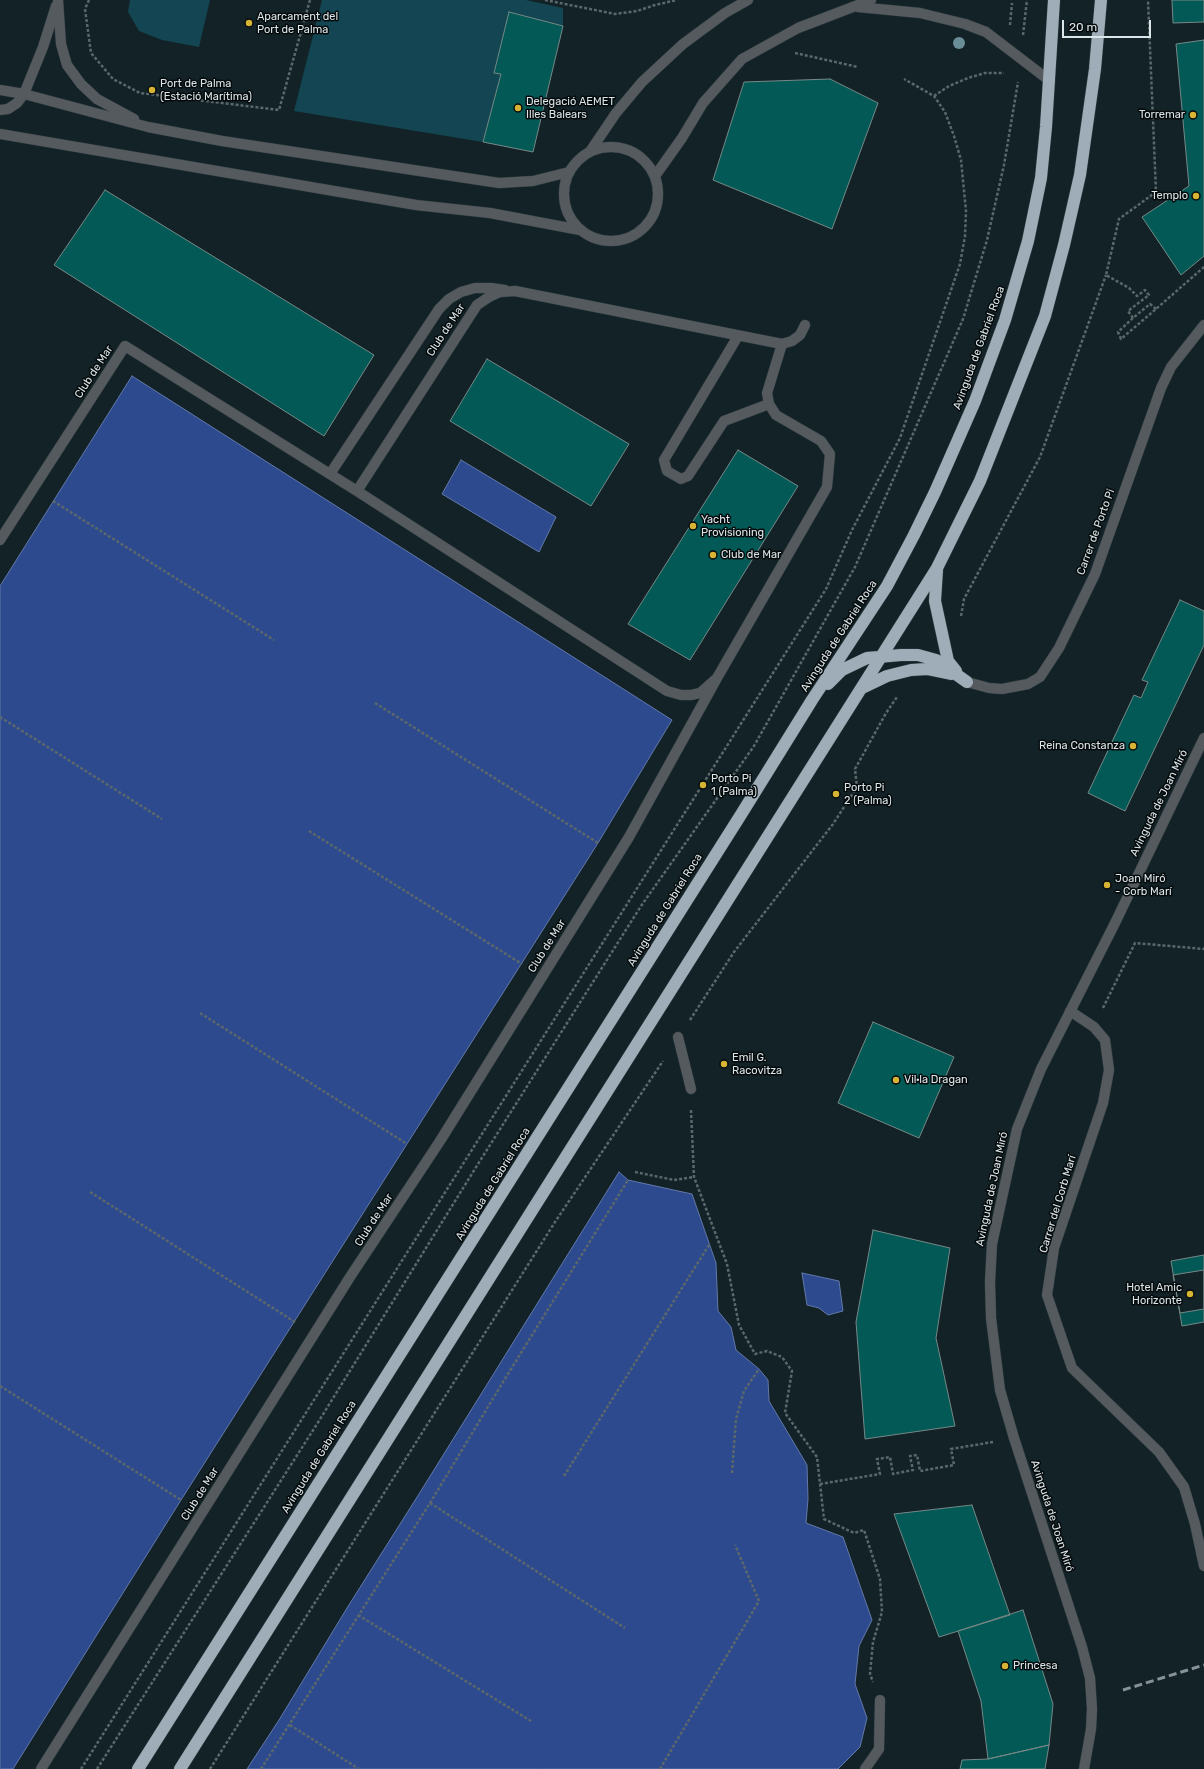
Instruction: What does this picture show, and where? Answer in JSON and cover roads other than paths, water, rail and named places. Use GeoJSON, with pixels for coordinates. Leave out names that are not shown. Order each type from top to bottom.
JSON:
{"type":"FeatureCollection","features":[{"type":"Feature","properties":{"kind":"highway","name":"Avinguda de Gabriel Roca"},"geometry":{"type":"LineString","coordinates":[[138,1769],[812,700],[887,586],[935,492],[975,400],[1005,320],[1028,241],[1041,178],[1050,81],[1054,0]]}},
{"type":"Feature","properties":{"kind":"highway"},"geometry":{"type":"LineString","coordinates":[[180,1769],[883,656],[937,568],[980,481],[1045,316],[1064,245],[1080,175],[1094,76],[1101,0]]}},
{"type":"Feature","properties":{"kind":"highway"},"geometry":{"type":"LineString","coordinates":[[937,568],[935,600],[948,661],[967,682]]}},
{"type":"Feature","properties":{"kind":"highway"},"geometry":{"type":"LineString","coordinates":[[812,700],[842,670],[867,658],[883,656],[918,655],[936,660],[967,682]]}},
{"type":"Feature","properties":{"kind":"highway"},"geometry":{"type":"LineString","coordinates":[[862,689],[886,676],[911,670],[927,669],[948,673],[967,682]]}},
{"type":"Feature","properties":{"kind":"street"},"geometry":{"type":"LineString","coordinates":[[0,110],[8,109],[17,103],[24,94],[43,47],[58,0]]}},
{"type":"Feature","properties":{"kind":"street"},"geometry":{"type":"LineString","coordinates":[[58,0],[61,44],[67,65],[81,84],[98,99],[148,127]]}},
{"type":"Feature","properties":{"kind":"street"},"geometry":{"type":"LineString","coordinates":[[580,230],[570,217],[564,203],[564,187],[569,172],[578,159],[591,150],[616,113],[642,82],[683,44],[725,13],[748,0]]}},
{"type":"Feature","properties":{"kind":"street"},"geometry":{"type":"LineString","coordinates":[[655,176],[703,103],[742,60],[798,28],[871,0]]}},
{"type":"Feature","properties":{"kind":"street"},"geometry":{"type":"LineString","coordinates":[[854,6],[920,13],[965,24],[986,32],[1050,81]]}},
{"type":"Feature","properties":{"kind":"street"},"geometry":{"type":"LineString","coordinates":[[0,83],[24,94]]}},
{"type":"Feature","properties":{"kind":"street"},"geometry":{"type":"LineString","coordinates":[[0,90],[24,94],[148,127],[222,141],[499,183],[533,181],[569,172]]}},
{"type":"Feature","properties":{"kind":"street"},"geometry":{"type":"LineString","coordinates":[[0,134],[416,204],[490,213],[580,230],[594,238],[610,241],[625,239],[640,231],[650,220],[656,207],[658,192],[655,176],[647,163],[636,153],[621,148],[606,147],[591,150]]}},
{"type":"Feature","properties":{"kind":"street"},"geometry":{"type":"LineString","coordinates":[[330,474],[439,309],[449,299],[461,292],[475,288],[515,291]]}},
{"type":"Feature","properties":{"kind":"street","name":"Club de Mar"},"geometry":{"type":"LineString","coordinates":[[357,491],[477,305],[500,292],[515,291],[782,344]]}},
{"type":"Feature","properties":{"kind":"street"},"geometry":{"type":"LineString","coordinates":[[738,336],[664,460],[667,471],[681,479],[688,476],[724,421],[768,404],[767,393],[782,344],[792,341],[800,335],[805,325]]}},
{"type":"Feature","properties":{"kind":"street","name":"Carrer de Porto Pi"},"geometry":{"type":"LineString","coordinates":[[967,682],[989,688],[1002,689],[1028,684],[1040,677],[1059,648],[1095,574],[1161,388],[1171,367],[1204,325]]}},
{"type":"Feature","properties":{"kind":"street","name":"Club de Mar"},"geometry":{"type":"LineString","coordinates":[[0,540],[125,346],[357,491],[667,691],[681,695],[691,695],[700,692],[717,678]]}},
{"type":"Feature","properties":{"kind":"street","name":"Club de Mar"},"geometry":{"type":"LineString","coordinates":[[41,1769],[350,1277],[440,1141],[629,837],[717,678],[827,487],[830,469],[830,454],[821,441],[776,415],[768,404]]}},
{"type":"Feature","properties":{"kind":"street","name":"Avinguda de Joan Miró"},"geometry":{"type":"LineString","coordinates":[[1084,1769],[1091,1729],[1092,1709],[1090,1678],[1082,1647],[1014,1438],[1000,1390],[994,1351],[990,1282],[992,1244],[1017,1129],[1041,1069],[1115,923],[1204,738]]}},
{"type":"Feature","properties":{"kind":"street","name":"Carrer del Corb Marí"},"geometry":{"type":"LineString","coordinates":[[1070,1011],[1094,1028],[1105,1040],[1109,1070],[1103,1103],[1054,1248],[1047,1295],[1072,1368],[1159,1452],[1184,1487],[1195,1524],[1204,1566]]}},
{"type":"Feature","properties":{"kind":"street"},"geometry":{"type":"LineString","coordinates":[[678,1037],[690,1089]]}},
{"type":"Feature","properties":{"kind":"street"},"geometry":{"type":"LineString","coordinates":[[865,1769],[879,1749],[880,1700]]}},
{"type":"Feature","properties":{"kind":"water"},"geometry":{"type":"Polygon","coordinates":[[[132,376],[672,720],[598,843],[181,1500],[13,1769],[0,1769],[0,586],[132,376]]]}},
{"type":"Feature","properties":{"kind":"water"},"geometry":{"type":"Polygon","coordinates":[[[461,460],[556,517],[539,552],[442,494],[461,460]]]}},
{"type":"Feature","properties":{"kind":"water"},"geometry":{"type":"Polygon","coordinates":[[[619,1172],[628,1180],[692,1194],[716,1263],[718,1311],[731,1327],[736,1350],[759,1369],[768,1380],[769,1401],[807,1465],[808,1499],[806,1523],[843,1537],[872,1620],[859,1646],[855,1684],[867,1718],[860,1747],[838,1769],[247,1769],[279,1720],[347,1608],[619,1172]]]}},
{"type":"Feature","properties":{"kind":"water"},"geometry":{"type":"Polygon","coordinates":[[[802,1273],[839,1281],[843,1311],[828,1315],[819,1308],[807,1305],[802,1273]]]}},
{"type":"Feature","properties":{"kind":"railway"},"geometry":{"type":"LineString","coordinates":[[1123,1690],[1204,1665]]}},
{"type":"Feature","properties":{"kind":"place","name":"Aparcament del Port de Palma"},"geometry":{"type":"Point","coordinates":[249,23]}},
{"type":"Feature","properties":{"kind":"place","name":"Port de Palma (Estació Marítima)"},"geometry":{"type":"Point","coordinates":[152,90]}},
{"type":"Feature","properties":{"kind":"place","name":"Delegació AEMET Illes Balears"},"geometry":{"type":"Point","coordinates":[518,108]}},
{"type":"Feature","properties":{"kind":"place","name":"Torremar"},"geometry":{"type":"Point","coordinates":[1193,115]}},
{"type":"Feature","properties":{"kind":"place","name":"Templo"},"geometry":{"type":"Point","coordinates":[1196,196]}},
{"type":"Feature","properties":{"kind":"place","name":"Yacht Provisioning"},"geometry":{"type":"Point","coordinates":[693,526]}},
{"type":"Feature","properties":{"kind":"place","name":"Club de Mar"},"geometry":{"type":"Point","coordinates":[713,555]}},
{"type":"Feature","properties":{"kind":"place","name":"Reina Constanza"},"geometry":{"type":"Point","coordinates":[1133,746]}},
{"type":"Feature","properties":{"kind":"place","name":"Porto Pi 1 (Palma)"},"geometry":{"type":"Point","coordinates":[703,785]}},
{"type":"Feature","properties":{"kind":"place","name":"Porto Pi 2 (Palma)"},"geometry":{"type":"Point","coordinates":[836,794]}},
{"type":"Feature","properties":{"kind":"place","name":"Joan Miró - Corb Marí"},"geometry":{"type":"Point","coordinates":[1107,885]}},
{"type":"Feature","properties":{"kind":"place","name":"Emil G. Racovitza"},"geometry":{"type":"Point","coordinates":[724,1064]}},
{"type":"Feature","properties":{"kind":"place","name":"Vil·la Dragan"},"geometry":{"type":"Point","coordinates":[896,1080]}},
{"type":"Feature","properties":{"kind":"place","name":"Hotel Amic Horizonte"},"geometry":{"type":"Point","coordinates":[1190,1294]}},
{"type":"Feature","properties":{"kind":"place","name":"Princesa"},"geometry":{"type":"Point","coordinates":[1005,1666]}}]}
